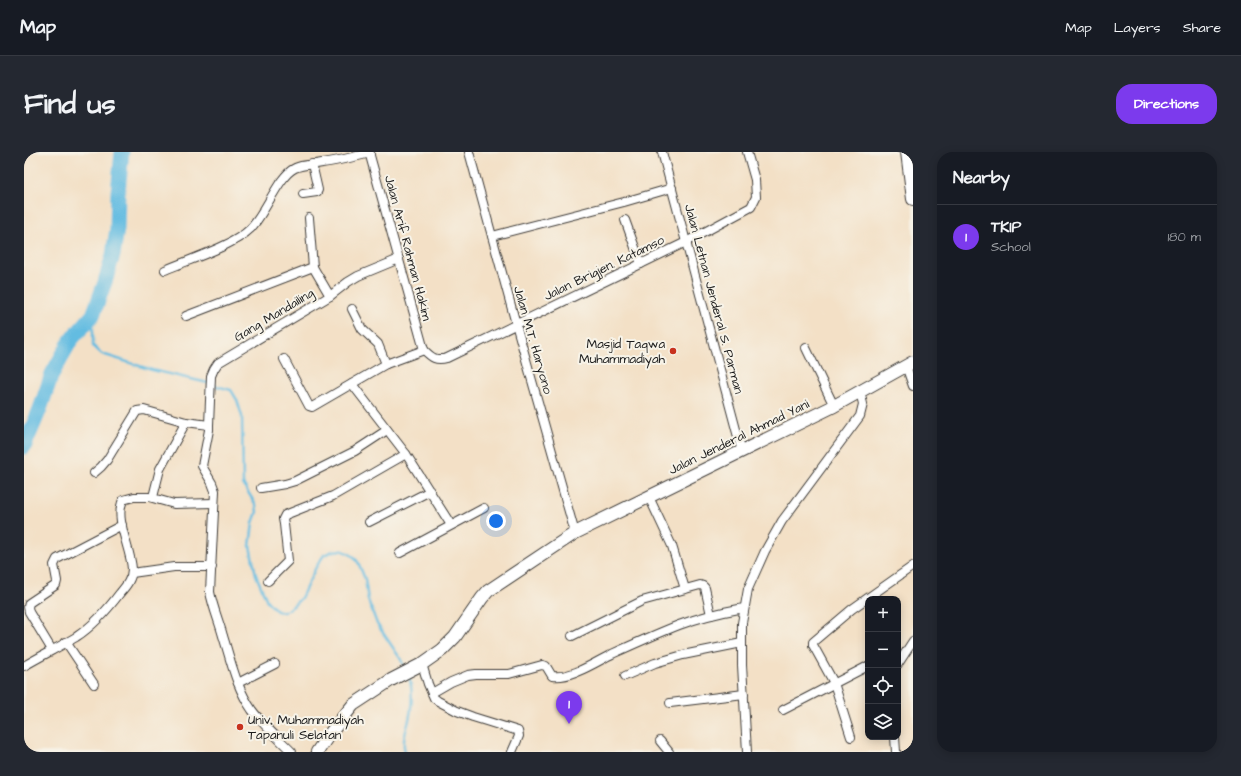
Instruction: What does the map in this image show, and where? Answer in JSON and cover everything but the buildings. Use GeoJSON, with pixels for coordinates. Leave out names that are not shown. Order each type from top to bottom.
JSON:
{"type":"FeatureCollection","features":[{"type":"Feature","properties":{"kind":"street","name":"Jalan M.T. Haryono"},"geometry":{"type":"LineString","coordinates":[[469,152],[575,533]]}},
{"type":"Feature","properties":{"kind":"street","name":"Jalan Letnan Jenderal S. Parman"},"geometry":{"type":"LineString","coordinates":[[662,152],[742,452]]}},
{"type":"Feature","properties":{"kind":"street","name":"Jalan Brigjen. Katamso"},"geometry":{"type":"LineString","coordinates":[[424,350],[432,358],[441,360],[686,242],[751,207],[756,197],[755,180],[747,152]]}},
{"type":"Feature","properties":{"kind":"street"},"geometry":{"type":"LineString","coordinates":[[907,152],[913,200]]}},
{"type":"Feature","properties":{"kind":"street"},"geometry":{"type":"LineString","coordinates":[[164,270],[231,242],[247,232],[257,220],[286,175],[295,168],[370,153]]}},
{"type":"Feature","properties":{"kind":"street","name":"Jalan Arif Rahman Hakim"},"geometry":{"type":"LineString","coordinates":[[370,153],[424,350]]}},
{"type":"Feature","properties":{"kind":"street"},"geometry":{"type":"LineString","coordinates":[[303,194],[317,192],[318,190],[312,164]]}},
{"type":"Feature","properties":{"kind":"street"},"geometry":{"type":"LineString","coordinates":[[492,236],[672,188]]}},
{"type":"Feature","properties":{"kind":"street"},"geometry":{"type":"LineString","coordinates":[[309,218],[313,267],[330,296]]}},
{"type":"Feature","properties":{"kind":"street"},"geometry":{"type":"LineString","coordinates":[[625,220],[641,264]]}},
{"type":"Feature","properties":{"kind":"street","name":"Gang Mandailing"},"geometry":{"type":"LineString","coordinates":[[292,752],[253,710],[238,683],[232,669],[224,637],[212,603],[210,592],[214,486],[202,466],[209,430],[211,376],[218,363],[330,296],[348,282],[358,276],[399,259]]}},
{"type":"Feature","properties":{"kind":"street"},"geometry":{"type":"LineString","coordinates":[[186,316],[313,267]]}},
{"type":"Feature","properties":{"kind":"street"},"geometry":{"type":"LineString","coordinates":[[352,309],[362,329],[376,341],[386,364]]}},
{"type":"Feature","properties":{"kind":"street"},"geometry":{"type":"LineString","coordinates":[[806,348],[834,406]]}},
{"type":"Feature","properties":{"kind":"street"},"geometry":{"type":"LineString","coordinates":[[284,359],[309,406],[311,407],[316,406],[386,364],[424,350]]}},
{"type":"Feature","properties":{"kind":"street"},"geometry":{"type":"LineString","coordinates":[[910,364],[913,386]]}},
{"type":"Feature","properties":{"kind":"street","name":"Jalan Jenderal Ahmad Yani"},"geometry":{"type":"LineString","coordinates":[[317,752],[353,705],[391,680],[419,666],[448,645],[488,591],[575,533],[834,406],[910,364]]}},
{"type":"Feature","properties":{"kind":"street"},"geometry":{"type":"LineString","coordinates":[[352,384],[406,454],[452,525]]}},
{"type":"Feature","properties":{"kind":"street"},"geometry":{"type":"LineString","coordinates":[[747,752],[742,623],[748,589],[773,535],[782,521],[860,416],[863,404],[860,391]]}},
{"type":"Feature","properties":{"kind":"street"},"geometry":{"type":"LineString","coordinates":[[94,473],[107,460],[137,411],[144,410],[186,422],[209,425]]}},
{"type":"Feature","properties":{"kind":"street"},"geometry":{"type":"LineString","coordinates":[[153,498],[160,469],[186,422]]}},
{"type":"Feature","properties":{"kind":"street"},"geometry":{"type":"LineString","coordinates":[[261,488],[295,481],[355,452],[387,430]]}},
{"type":"Feature","properties":{"kind":"street"},"geometry":{"type":"LineString","coordinates":[[268,581],[288,561],[284,524],[285,515],[333,496],[406,454]]}},
{"type":"Feature","properties":{"kind":"street"},"geometry":{"type":"LineString","coordinates":[[369,522],[430,491]]}},
{"type":"Feature","properties":{"kind":"street"},"geometry":{"type":"LineString","coordinates":[[24,666],[76,637],[101,616],[128,582],[132,573],[132,565],[122,525],[121,509],[124,500],[134,497],[153,498],[166,503],[174,504],[214,503]]}},
{"type":"Feature","properties":{"kind":"street"},"geometry":{"type":"LineString","coordinates":[[649,497],[672,546],[685,589]]}},
{"type":"Feature","properties":{"kind":"street"},"geometry":{"type":"LineString","coordinates":[[400,553],[484,508]]}},
{"type":"Feature","properties":{"kind":"street"},"geometry":{"type":"LineString","coordinates":[[52,650],[29,612],[29,603],[56,585],[57,581],[54,567],[57,559],[122,525]]}},
{"type":"Feature","properties":{"kind":"street"},"geometry":{"type":"LineString","coordinates":[[851,737],[834,683],[813,645],[814,641],[852,609],[913,566]]}},
{"type":"Feature","properties":{"kind":"street"},"geometry":{"type":"LineString","coordinates":[[132,573],[174,567],[212,567]]}},
{"type":"Feature","properties":{"kind":"street"},"geometry":{"type":"LineString","coordinates":[[572,636],[631,605],[656,596],[700,585],[704,587],[711,615]]}},
{"type":"Feature","properties":{"kind":"street"},"geometry":{"type":"LineString","coordinates":[[432,693],[451,682],[476,674],[509,674],[542,665],[546,666],[552,676],[571,673],[679,625],[711,615],[744,608]]}},
{"type":"Feature","properties":{"kind":"street"},"geometry":{"type":"LineString","coordinates":[[901,661],[910,651],[913,640]]}},
{"type":"Feature","properties":{"kind":"street"},"geometry":{"type":"LineString","coordinates":[[66,642],[94,684]]}},
{"type":"Feature","properties":{"kind":"street"},"geometry":{"type":"LineString","coordinates":[[625,676],[655,663],[684,655],[742,643]]}},
{"type":"Feature","properties":{"kind":"street"},"geometry":{"type":"LineString","coordinates":[[238,683],[275,664]]}},
{"type":"Feature","properties":{"kind":"street"},"geometry":{"type":"LineString","coordinates":[[419,666],[432,693],[438,701],[457,711],[518,731],[519,736],[512,752]]}},
{"type":"Feature","properties":{"kind":"street"},"geometry":{"type":"LineString","coordinates":[[783,710],[865,668]]}},
{"type":"Feature","properties":{"kind":"street"},"geometry":{"type":"LineString","coordinates":[[670,703],[744,694]]}},
{"type":"Feature","properties":{"kind":"street"},"geometry":{"type":"LineString","coordinates":[[895,740],[896,752]]}},
{"type":"Feature","properties":{"kind":"street"},"geometry":{"type":"LineString","coordinates":[[660,741],[669,752]]}},
{"type":"Feature","properties":{"kind":"waterway"},"geometry":{"type":"LineString","coordinates":[[24,447],[40,409],[52,374],[71,340],[93,315],[105,282],[113,255],[117,229],[118,192],[122,152]]}},
{"type":"Feature","properties":{"kind":"waterway"},"geometry":{"type":"LineString","coordinates":[[93,315],[93,346],[102,354],[152,370],[208,383]]}},
{"type":"Feature","properties":{"kind":"waterway"},"geometry":{"type":"LineString","coordinates":[[213,385],[231,390],[237,400],[242,416],[243,484],[256,505],[257,512],[253,523],[250,546],[256,575],[267,601],[277,611],[284,612],[292,607],[301,598],[316,567],[324,555],[333,551],[342,550],[353,556],[358,562],[365,579],[368,600],[377,624],[405,668]]}},
{"type":"Feature","properties":{"kind":"waterway"},"geometry":{"type":"LineString","coordinates":[[405,752],[404,738],[412,699],[408,674]]}},
{"type":"Feature","properties":{"kind":"place","name":"Masjid Taqwa Muhammadiyah"},"geometry":{"type":"Point","coordinates":[673,351]}},
{"type":"Feature","properties":{"kind":"place","name":"TKIP"},"geometry":{"type":"Point","coordinates":[569,724]}},
{"type":"Feature","properties":{"kind":"place","name":"Univ. Muhammadiyah Tapanuli Selatan"},"geometry":{"type":"Point","coordinates":[240,727]}}]}
